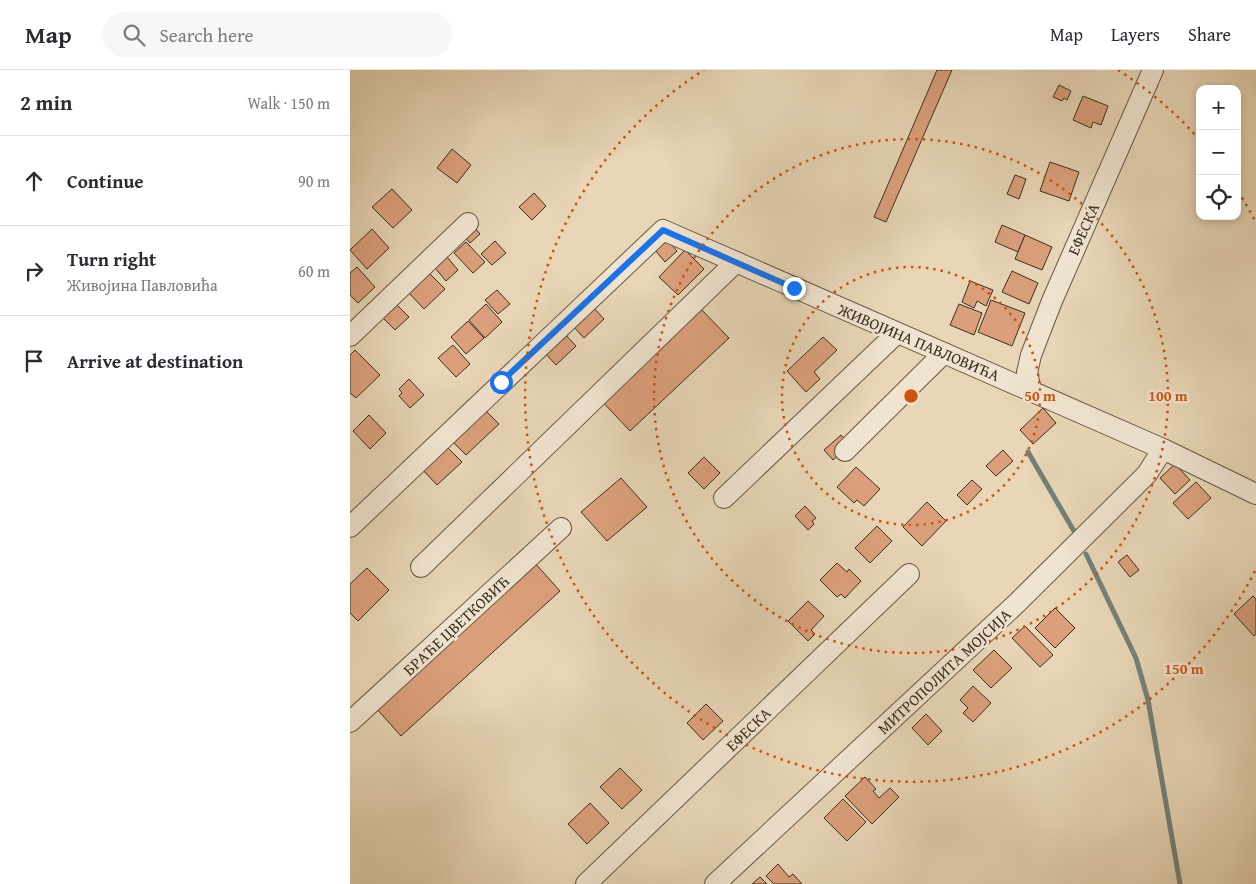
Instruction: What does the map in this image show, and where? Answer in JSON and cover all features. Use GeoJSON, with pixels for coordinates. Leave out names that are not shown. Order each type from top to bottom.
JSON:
{"type":"FeatureCollection","features":[{"type":"Feature","properties":{"kind":"street","name":"ЕФЕСКА"},"geometry":{"type":"LineString","coordinates":[[1031,390],[1027,373],[1031,354],[1153,70]]}},
{"type":"Feature","properties":{"kind":"street"},"geometry":{"type":"LineString","coordinates":[[350,336],[468,224]]}},
{"type":"Feature","properties":{"kind":"street","name":"ЖИВОЈИНА ПАВЛОВИЋА"},"geometry":{"type":"LineString","coordinates":[[350,527],[663,230],[1031,390],[1163,449],[1256,494]]}},
{"type":"Feature","properties":{"kind":"street"},"geometry":{"type":"LineString","coordinates":[[421,567],[736,262]]}},
{"type":"Feature","properties":{"kind":"street"},"geometry":{"type":"LineString","coordinates":[[724,498],[897,333]]}},
{"type":"Feature","properties":{"kind":"street"},"geometry":{"type":"LineString","coordinates":[[845,451],[944,353]]}},
{"type":"Feature","properties":{"kind":"street","name":"МИТРОПОЛИТА МОЈСИЈА"},"geometry":{"type":"LineString","coordinates":[[715,884],[1017,603],[1147,474],[1163,449]]}},
{"type":"Feature","properties":{"kind":"street","name":"БРАЋЕ ЦВЕТКОВИЋ"},"geometry":{"type":"LineString","coordinates":[[350,722],[561,528]]}},
{"type":"Feature","properties":{"kind":"street","name":"ЕФЕСКА"},"geometry":{"type":"LineString","coordinates":[[586,884],[909,574]]}},
{"type":"Feature","properties":{"kind":"building"},"geometry":{"type":"Polygon","coordinates":[[[937,70],[952,70],[886,222],[874,217],[937,70]]]}},
{"type":"Feature","properties":{"kind":"building"},"geometry":{"type":"Polygon","coordinates":[[[1059,85],[1071,91],[1067,100],[1064,98],[1062,101],[1053,97],[1059,85]]]}},
{"type":"Feature","properties":{"kind":"building"},"geometry":{"type":"Polygon","coordinates":[[[1083,96],[1108,106],[1101,125],[1093,122],[1091,128],[1073,120],[1083,96]]]}},
{"type":"Feature","properties":{"kind":"building"},"geometry":{"type":"Polygon","coordinates":[[[452,149],[471,165],[457,183],[437,168],[452,149]]]}},
{"type":"Feature","properties":{"kind":"building"},"geometry":{"type":"Polygon","coordinates":[[[1050,162],[1079,172],[1069,201],[1040,191],[1050,162]]]}},
{"type":"Feature","properties":{"kind":"building"},"geometry":{"type":"Polygon","coordinates":[[[1015,175],[1026,179],[1019,199],[1007,194],[1015,175]]]}},
{"type":"Feature","properties":{"kind":"building"},"geometry":{"type":"Polygon","coordinates":[[[392,189],[412,210],[393,228],[372,207],[392,189]]]}},
{"type":"Feature","properties":{"kind":"building"},"geometry":{"type":"Polygon","coordinates":[[[534,193],[546,206],[532,220],[519,207],[534,193]]]}},
{"type":"Feature","properties":{"kind":"building"},"geometry":{"type":"Polygon","coordinates":[[[472,224],[480,234],[470,243],[462,234],[472,224]]]}},
{"type":"Feature","properties":{"kind":"building"},"geometry":{"type":"Polygon","coordinates":[[[1002,225],[1025,235],[1018,252],[995,242],[1002,225]]]}},
{"type":"Feature","properties":{"kind":"building"},"geometry":{"type":"Polygon","coordinates":[[[372,229],[389,248],[367,269],[350,250],[372,229]]]}},
{"type":"Feature","properties":{"kind":"building"},"geometry":{"type":"Polygon","coordinates":[[[1025,235],[1052,247],[1042,270],[1015,259],[1025,235]]]}},
{"type":"Feature","properties":{"kind":"building"},"geometry":{"type":"Polygon","coordinates":[[[667,239],[677,251],[665,262],[655,250],[667,239]]]}},
{"type":"Feature","properties":{"kind":"building"},"geometry":{"type":"Polygon","coordinates":[[[495,241],[506,253],[492,265],[481,254],[495,241]]]}},
{"type":"Feature","properties":{"kind":"building"},"geometry":{"type":"Polygon","coordinates":[[[466,242],[485,262],[473,273],[454,253],[466,242]]]}},
{"type":"Feature","properties":{"kind":"building"},"geometry":{"type":"Polygon","coordinates":[[[685,250],[704,269],[678,295],[659,277],[685,250]]]}},
{"type":"Feature","properties":{"kind":"building"},"geometry":{"type":"Polygon","coordinates":[[[447,257],[458,270],[446,281],[435,268],[447,257]]]}},
{"type":"Feature","properties":{"kind":"building"},"geometry":{"type":"Polygon","coordinates":[[[357,267],[375,287],[358,303],[350,295],[350,273],[357,267]]]}},
{"type":"Feature","properties":{"kind":"building"},"geometry":{"type":"Polygon","coordinates":[[[1012,271],[1038,283],[1029,304],[1002,292],[1012,271]]]}},
{"type":"Feature","properties":{"kind":"building"},"geometry":{"type":"Polygon","coordinates":[[[429,273],[445,289],[424,309],[409,293],[429,273]]]}},
{"type":"Feature","properties":{"kind":"building"},"geometry":{"type":"Polygon","coordinates":[[[970,281],[993,290],[986,306],[977,301],[974,308],[962,302],[970,281]]]}},
{"type":"Feature","properties":{"kind":"building"},"geometry":{"type":"Polygon","coordinates":[[[497,290],[510,304],[498,314],[485,300],[497,290]]]}},
{"type":"Feature","properties":{"kind":"building"},"geometry":{"type":"Polygon","coordinates":[[[991,300],[1025,313],[1012,346],[978,332],[991,300]]]}},
{"type":"Feature","properties":{"kind":"building"},"geometry":{"type":"Polygon","coordinates":[[[394,302],[409,317],[395,330],[380,315],[394,302]]]}},
{"type":"Feature","properties":{"kind":"building"},"geometry":{"type":"Polygon","coordinates":[[[486,304],[502,322],[485,338],[469,320],[486,304]]]}},
{"type":"Feature","properties":{"kind":"building"},"geometry":{"type":"Polygon","coordinates":[[[959,304],[982,313],[974,335],[950,325],[959,304]]]}},
{"type":"Feature","properties":{"kind":"building"},"geometry":{"type":"Polygon","coordinates":[[[591,305],[604,319],[584,338],[571,324],[591,305]]]}},
{"type":"Feature","properties":{"kind":"building"},"geometry":{"type":"Polygon","coordinates":[[[697,305],[729,338],[630,431],[599,398],[697,305]]]}},
{"type":"Feature","properties":{"kind":"building"},"geometry":{"type":"Polygon","coordinates":[[[468,321],[484,338],[466,354],[451,337],[468,321]]]}},
{"type":"Feature","properties":{"kind":"building"},"geometry":{"type":"Polygon","coordinates":[[[563,332],[576,346],[556,365],[543,351],[563,332]]]}},
{"type":"Feature","properties":{"kind":"building"},"geometry":{"type":"Polygon","coordinates":[[[823,337],[837,350],[814,372],[820,379],[806,392],[787,371],[823,337]]]}},
{"type":"Feature","properties":{"kind":"building"},"geometry":{"type":"Polygon","coordinates":[[[453,345],[470,364],[456,377],[438,358],[453,345]]]}},
{"type":"Feature","properties":{"kind":"building"},"geometry":{"type":"Polygon","coordinates":[[[355,350],[380,375],[356,398],[350,393],[350,355],[355,350]]]}},
{"type":"Feature","properties":{"kind":"building"},"geometry":{"type":"Polygon","coordinates":[[[409,379],[424,395],[410,408],[399,396],[402,393],[399,389],[409,379]]]}},
{"type":"Feature","properties":{"kind":"building"},"geometry":{"type":"Polygon","coordinates":[[[1043,408],[1056,423],[1033,444],[1020,430],[1043,408]]]}},
{"type":"Feature","properties":{"kind":"building"},"geometry":{"type":"Polygon","coordinates":[[[484,409],[499,424],[466,455],[451,440],[484,409]]]}},
{"type":"Feature","properties":{"kind":"building"},"geometry":{"type":"Polygon","coordinates":[[[369,415],[386,433],[370,449],[353,431],[369,415]]]}},
{"type":"Feature","properties":{"kind":"building"},"geometry":{"type":"Polygon","coordinates":[[[841,435],[850,445],[833,460],[824,450],[841,435]]]}},
{"type":"Feature","properties":{"kind":"building"},"geometry":{"type":"Polygon","coordinates":[[[444,444],[462,462],[437,485],[420,467],[444,444]]]}},
{"type":"Feature","properties":{"kind":"building"},"geometry":{"type":"Polygon","coordinates":[[[1003,450],[1013,461],[996,476],[986,466],[1003,450]]]}},
{"type":"Feature","properties":{"kind":"building"},"geometry":{"type":"Polygon","coordinates":[[[704,457],[720,473],[704,489],[688,473],[704,457]]]}},
{"type":"Feature","properties":{"kind":"building"},"geometry":{"type":"Polygon","coordinates":[[[1175,464],[1190,480],[1175,494],[1160,478],[1175,464]]]}},
{"type":"Feature","properties":{"kind":"building"},"geometry":{"type":"Polygon","coordinates":[[[856,467],[880,489],[864,506],[857,500],[854,503],[837,487],[856,467]]]}},
{"type":"Feature","properties":{"kind":"building"},"geometry":{"type":"Polygon","coordinates":[[[621,478],[647,507],[607,541],[581,512],[621,478]]]}},
{"type":"Feature","properties":{"kind":"building"},"geometry":{"type":"Polygon","coordinates":[[[972,480],[982,489],[967,505],[957,495],[972,480]]]}},
{"type":"Feature","properties":{"kind":"building"},"geometry":{"type":"Polygon","coordinates":[[[1196,482],[1211,498],[1188,519],[1173,503],[1196,482]]]}},
{"type":"Feature","properties":{"kind":"building"},"geometry":{"type":"Polygon","coordinates":[[[927,502],[946,521],[922,546],[903,527],[927,502]]]}},
{"type":"Feature","properties":{"kind":"building"},"geometry":{"type":"Polygon","coordinates":[[[805,506],[816,518],[812,521],[814,524],[808,530],[795,516],[805,506]]]}},
{"type":"Feature","properties":{"kind":"building"},"geometry":{"type":"Polygon","coordinates":[[[877,526],[892,541],[870,563],[855,548],[877,526]]]}},
{"type":"Feature","properties":{"kind":"building"},"geometry":{"type":"Polygon","coordinates":[[[1127,555],[1139,570],[1130,577],[1118,562],[1127,555]]]}},
{"type":"Feature","properties":{"kind":"building"},"geometry":{"type":"Polygon","coordinates":[[[534,562],[560,591],[401,736],[375,707],[534,562]]]}},
{"type":"Feature","properties":{"kind":"building"},"geometry":{"type":"Polygon","coordinates":[[[837,563],[847,572],[849,569],[861,581],[845,598],[841,594],[837,597],[820,580],[837,563]]]}},
{"type":"Feature","properties":{"kind":"building"},"geometry":{"type":"Polygon","coordinates":[[[367,568],[389,590],[358,621],[350,613],[350,584],[367,568]]]}},
{"type":"Feature","properties":{"kind":"building"},"geometry":{"type":"Polygon","coordinates":[[[1253,596],[1256,599],[1256,634],[1254,636],[1234,614],[1253,596]]]}},
{"type":"Feature","properties":{"kind":"building"},"geometry":{"type":"Polygon","coordinates":[[[808,601],[824,616],[811,630],[815,634],[808,641],[788,621],[808,601]]]}},
{"type":"Feature","properties":{"kind":"building"},"geometry":{"type":"Polygon","coordinates":[[[1055,608],[1075,628],[1055,648],[1035,628],[1055,608]]]}},
{"type":"Feature","properties":{"kind":"building"},"geometry":{"type":"Polygon","coordinates":[[[1025,626],[1053,655],[1040,667],[1012,638],[1025,626]]]}},
{"type":"Feature","properties":{"kind":"building"},"geometry":{"type":"Polygon","coordinates":[[[994,650],[1012,668],[991,688],[973,670],[994,650]]]}},
{"type":"Feature","properties":{"kind":"building"},"geometry":{"type":"Polygon","coordinates":[[[973,686],[991,703],[973,722],[963,713],[968,708],[960,700],[973,686]]]}},
{"type":"Feature","properties":{"kind":"building"},"geometry":{"type":"Polygon","coordinates":[[[706,704],[723,721],[703,740],[687,723],[706,704]]]}},
{"type":"Feature","properties":{"kind":"building"},"geometry":{"type":"Polygon","coordinates":[[[926,714],[942,731],[928,745],[912,728],[926,714]]]}},
{"type":"Feature","properties":{"kind":"building"},"geometry":{"type":"Polygon","coordinates":[[[620,768],[642,790],[622,809],[600,787],[620,768]]]}},
{"type":"Feature","properties":{"kind":"building"},"geometry":{"type":"Polygon","coordinates":[[[865,777],[876,789],[873,791],[879,798],[890,788],[899,797],[872,824],[845,796],[865,777]]]}},
{"type":"Feature","properties":{"kind":"building"},"geometry":{"type":"Polygon","coordinates":[[[843,799],[866,822],[847,841],[824,818],[843,799]]]}},
{"type":"Feature","properties":{"kind":"building"},"geometry":{"type":"Polygon","coordinates":[[[590,803],[609,823],[587,844],[568,824],[590,803]]]}},
{"type":"Feature","properties":{"kind":"building"},"geometry":{"type":"Polygon","coordinates":[[[778,864],[789,877],[793,874],[802,884],[774,884],[766,876],[778,864]]]}},
{"type":"Feature","properties":{"kind":"building"},"geometry":{"type":"Polygon","coordinates":[[[760,877],[767,884],[752,884],[760,877]]]}},
{"type":"Feature","properties":{"kind":"waterway"},"geometry":{"type":"LineString","coordinates":[[1028,452],[1078,538]]}},
{"type":"Feature","properties":{"kind":"waterway"},"geometry":{"type":"LineString","coordinates":[[1086,554],[1136,658],[1148,700],[1180,884]]}},
{"type":"Feature","properties":{"kind":"route"},"geometry":{"type":"LineString","coordinates":[[501,382],[663,230],[794,288]]}}]}
